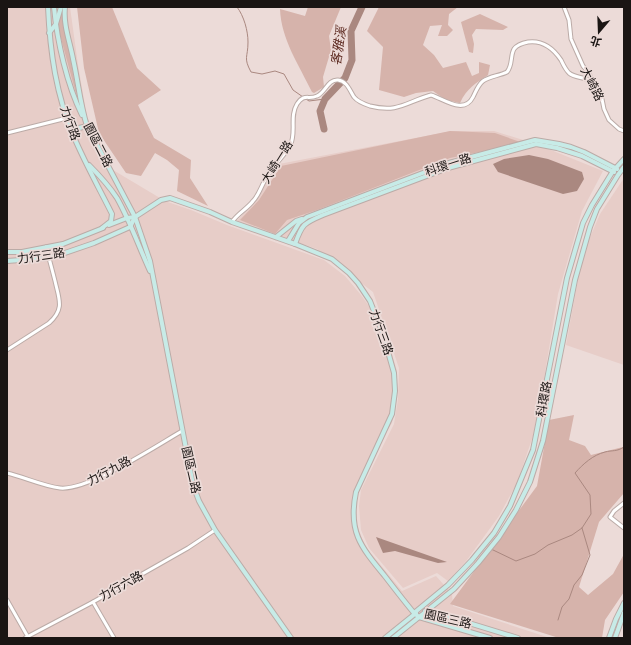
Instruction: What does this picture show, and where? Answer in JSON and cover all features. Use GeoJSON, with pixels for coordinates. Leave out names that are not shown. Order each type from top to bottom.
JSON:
{"type":"FeatureCollection","features":[{"type":"Feature","properties":{"kind":"street","name":"力行路"},"geometry":{"type":"LineString","coordinates":[[48,7],[49,34],[54,72],[67,118],[112,214],[112,221],[102,228]]}},
{"type":"Feature","properties":{"kind":"street","name":"力行路"},"geometry":{"type":"LineString","coordinates":[[54,7],[56,24],[72,90],[78,107],[88,126]]}},
{"type":"Feature","properties":{"kind":"street"},"geometry":{"type":"LineString","coordinates":[[49,34],[56,24],[62,7]]}},
{"type":"Feature","properties":{"kind":"street","name":"園區二路"},"geometry":{"type":"LineString","coordinates":[[65,7],[65,26],[73,58],[83,112],[88,126],[135,217],[150,261],[193,485],[199,501],[215,530],[291,638]]}},
{"type":"Feature","properties":{"kind":"street","name":"大崎路"},"geometry":{"type":"LineString","coordinates":[[564,7],[569,20],[571,39],[583,66],[589,73],[593,84],[600,94],[609,120],[619,129],[624,131]]}},
{"type":"Feature","properties":{"kind":"street","name":"大崎一路"},"geometry":{"type":"LineString","coordinates":[[232,222],[234,218],[256,199],[268,175],[289,147],[294,133],[294,115],[296,105],[306,96],[319,96],[331,83],[338,80],[344,83],[357,100],[377,107],[393,108],[409,104],[431,95],[456,105],[464,105],[470,101],[482,82],[491,77],[507,72],[510,66],[512,54],[517,46],[536,42],[544,44],[550,48],[571,74],[591,80],[593,84]]}},
{"type":"Feature","properties":{"kind":"street"},"geometry":{"type":"LineString","coordinates":[[7,133],[67,118]]}},
{"type":"Feature","properties":{"kind":"street"},"geometry":{"type":"LineString","coordinates":[[72,130],[88,126]]}},
{"type":"Feature","properties":{"kind":"street","name":"科環一路"},"geometry":{"type":"LineString","coordinates":[[276,237],[296,221],[449,162],[535,140],[572,147],[584,152],[614,170]]}},
{"type":"Feature","properties":{"kind":"street","name":"科環一路"},"geometry":{"type":"LineString","coordinates":[[295,244],[302,226],[323,215],[448,168],[536,144],[557,148],[582,156],[614,170],[621,171]]}},
{"type":"Feature","properties":{"kind":"street","name":"科環路"},"geometry":{"type":"LineString","coordinates":[[419,617],[472,560],[494,533],[510,506],[533,450],[548,379],[555,333],[567,278],[582,223],[594,200],[614,170],[624,159]]}},
{"type":"Feature","properties":{"kind":"street","name":"園區二路"},"geometry":{"type":"LineString","coordinates":[[86,161],[105,181],[117,198],[152,277]]}},
{"type":"Feature","properties":{"kind":"street","name":"科環路"},"geometry":{"type":"LineString","coordinates":[[414,613],[423,611],[454,590],[478,564],[516,510],[530,482],[543,441],[575,280],[590,227],[597,209],[621,171]]}},
{"type":"Feature","properties":{"kind":"street","name":"力行三路"},"geometry":{"type":"LineString","coordinates":[[7,252],[22,252],[63,244],[127,218],[135,217],[166,198],[170,198],[210,212],[232,222],[288,241],[332,259],[348,273],[358,283],[370,301],[393,364],[395,391],[392,414],[356,492],[354,502],[354,520],[362,548],[410,606],[414,613],[419,617]]}},
{"type":"Feature","properties":{"kind":"street"},"geometry":{"type":"LineString","coordinates":[[130,227],[135,217]]}},
{"type":"Feature","properties":{"kind":"street"},"geometry":{"type":"LineString","coordinates":[[288,241],[295,228],[304,218]]}},
{"type":"Feature","properties":{"kind":"street","name":"力行三路"},"geometry":{"type":"LineString","coordinates":[[7,260],[48,258],[88,245],[130,227]]}},
{"type":"Feature","properties":{"kind":"street"},"geometry":{"type":"LineString","coordinates":[[7,350],[49,323],[59,310],[59,292],[46,247]]}},
{"type":"Feature","properties":{"kind":"street","name":"力行九路"},"geometry":{"type":"LineString","coordinates":[[7,473],[61,488],[82,485],[108,473],[182,431]]}},
{"type":"Feature","properties":{"kind":"street"},"geometry":{"type":"LineString","coordinates":[[624,503],[614,511],[610,517],[624,528]]}},
{"type":"Feature","properties":{"kind":"street","name":"力行六路"},"geometry":{"type":"LineString","coordinates":[[27,637],[93,602],[188,548],[215,530]]}},
{"type":"Feature","properties":{"kind":"street"},"geometry":{"type":"LineString","coordinates":[[7,600],[27,637]]}},
{"type":"Feature","properties":{"kind":"street"},"geometry":{"type":"LineString","coordinates":[[93,602],[114,638]]}},
{"type":"Feature","properties":{"kind":"street"},"geometry":{"type":"LineString","coordinates":[[609,638],[624,603]]}},
{"type":"Feature","properties":{"kind":"street"},"geometry":{"type":"LineString","coordinates":[[434,604],[432,610],[435,613]]}},
{"type":"Feature","properties":{"kind":"street"},"geometry":{"type":"LineString","coordinates":[[410,606],[423,611]]}},
{"type":"Feature","properties":{"kind":"street","name":"園區三路"},"geometry":{"type":"LineString","coordinates":[[423,611],[435,613],[518,638]]}},
{"type":"Feature","properties":{"kind":"street","name":"園區三路"},"geometry":{"type":"LineString","coordinates":[[384,638],[414,613]]}},
{"type":"Feature","properties":{"kind":"street"},"geometry":{"type":"LineString","coordinates":[[615,638],[624,613]]}},
{"type":"Feature","properties":{"kind":"street","name":"園區三路"},"geometry":{"type":"LineString","coordinates":[[393,638],[419,617],[490,638]]}},
{"type":"Feature","properties":{"kind":"shaded area"},"geometry":{"type":"Polygon","coordinates":[[[7,7],[70,7],[87,117],[113,170],[165,201],[324,260],[345,276],[379,320],[387,337],[397,371],[396,398],[392,423],[384,436],[359,489],[356,506],[357,525],[365,546],[402,591],[436,576],[452,594],[453,606],[550,638],[7,638],[7,7]]]}},
{"type":"Feature","properties":{"kind":"shaded area"},"geometry":{"type":"Polygon","coordinates":[[[77,7],[112,7],[137,68],[161,90],[138,105],[154,138],[191,160],[190,178],[208,206],[177,191],[179,170],[167,160],[155,153],[141,176],[126,173],[99,133],[84,68],[77,7]]]}},
{"type":"Feature","properties":{"kind":"shaded area"},"geometry":{"type":"Polygon","coordinates":[[[308,7],[341,7],[329,36],[331,50],[323,77],[324,87],[314,93],[312,92],[296,62],[287,41],[281,20],[280,9],[305,16],[308,7]]]}},
{"type":"Feature","properties":{"kind":"shaded area"},"geometry":{"type":"Polygon","coordinates":[[[379,7],[458,7],[449,14],[448,25],[453,30],[447,36],[438,36],[442,25],[430,26],[423,45],[434,55],[443,68],[466,62],[472,76],[479,73],[479,62],[490,65],[488,75],[469,90],[460,103],[446,100],[433,91],[416,93],[404,97],[379,90],[383,47],[367,31],[379,7]]]}},
{"type":"Feature","properties":{"kind":"shaded area"},"geometry":{"type":"Polygon","coordinates":[[[62,11],[78,101],[57,24],[62,11]]]}},
{"type":"Feature","properties":{"kind":"shaded area"},"geometry":{"type":"Polygon","coordinates":[[[480,14],[508,27],[503,30],[476,29],[472,35],[474,44],[473,53],[469,52],[461,22],[480,14]]]}},
{"type":"Feature","properties":{"kind":"shaded area"},"geometry":{"type":"Polygon","coordinates":[[[450,131],[495,133],[523,143],[450,158],[317,210],[287,220],[275,234],[240,220],[259,200],[281,166],[450,131]]]}},
{"type":"Feature","properties":{"kind":"shaded area"},"geometry":{"type":"Polygon","coordinates":[[[452,131],[494,131],[536,144],[603,171],[582,211],[558,294],[533,436],[517,483],[499,516],[467,560],[448,581],[437,573],[403,588],[369,548],[361,530],[359,506],[361,490],[394,424],[398,399],[399,368],[373,292],[317,249],[237,221],[259,197],[267,181],[279,164],[452,131]]]}},
{"type":"Feature","properties":{"kind":"shaded area"},"geometry":{"type":"Polygon","coordinates":[[[529,155],[548,159],[582,172],[584,179],[577,191],[563,194],[498,172],[493,164],[504,159],[529,155]]]}},
{"type":"Feature","properties":{"kind":"shaded area"},"geometry":{"type":"Polygon","coordinates":[[[624,178],[624,365],[566,345],[579,274],[588,242],[600,214],[624,178]]]}},
{"type":"Feature","properties":{"kind":"shaded area"},"geometry":{"type":"Polygon","coordinates":[[[574,415],[569,440],[585,446],[591,455],[623,447],[624,493],[599,522],[579,587],[588,595],[613,574],[624,554],[624,592],[605,620],[602,638],[559,638],[450,604],[537,486],[549,420],[574,415]]]}},
{"type":"Feature","properties":{"kind":"shaded area"},"geometry":{"type":"Polygon","coordinates":[[[376,537],[447,562],[438,563],[395,551],[383,553],[376,537]]]}},
{"type":"Feature","properties":{"kind":"waterway"},"geometry":{"type":"LineString","coordinates":[[237,7],[244,19],[246,28],[248,42],[247,60],[251,72],[262,74],[275,71],[284,74],[293,90],[303,97]]}},
{"type":"Feature","properties":{"kind":"waterway","name":"客雅溪"},"geometry":{"type":"LineString","coordinates":[[324,129],[320,111],[325,99],[345,78],[352,60],[351,31],[362,7]]}},
{"type":"Feature","properties":{"kind":"waterway"},"geometry":{"type":"LineString","coordinates":[[306,99],[309,101],[325,99]]}},
{"type":"Feature","properties":{"kind":"waterway"},"geometry":{"type":"LineString","coordinates":[[491,549],[516,561],[535,554],[548,545],[572,535],[582,528],[591,514],[590,495],[575,473],[596,455],[619,450],[624,447]]}},
{"type":"Feature","properties":{"kind":"waterway"},"geometry":{"type":"LineString","coordinates":[[558,620],[562,607],[569,599],[574,585],[582,575],[590,555],[582,528]]}}]}
